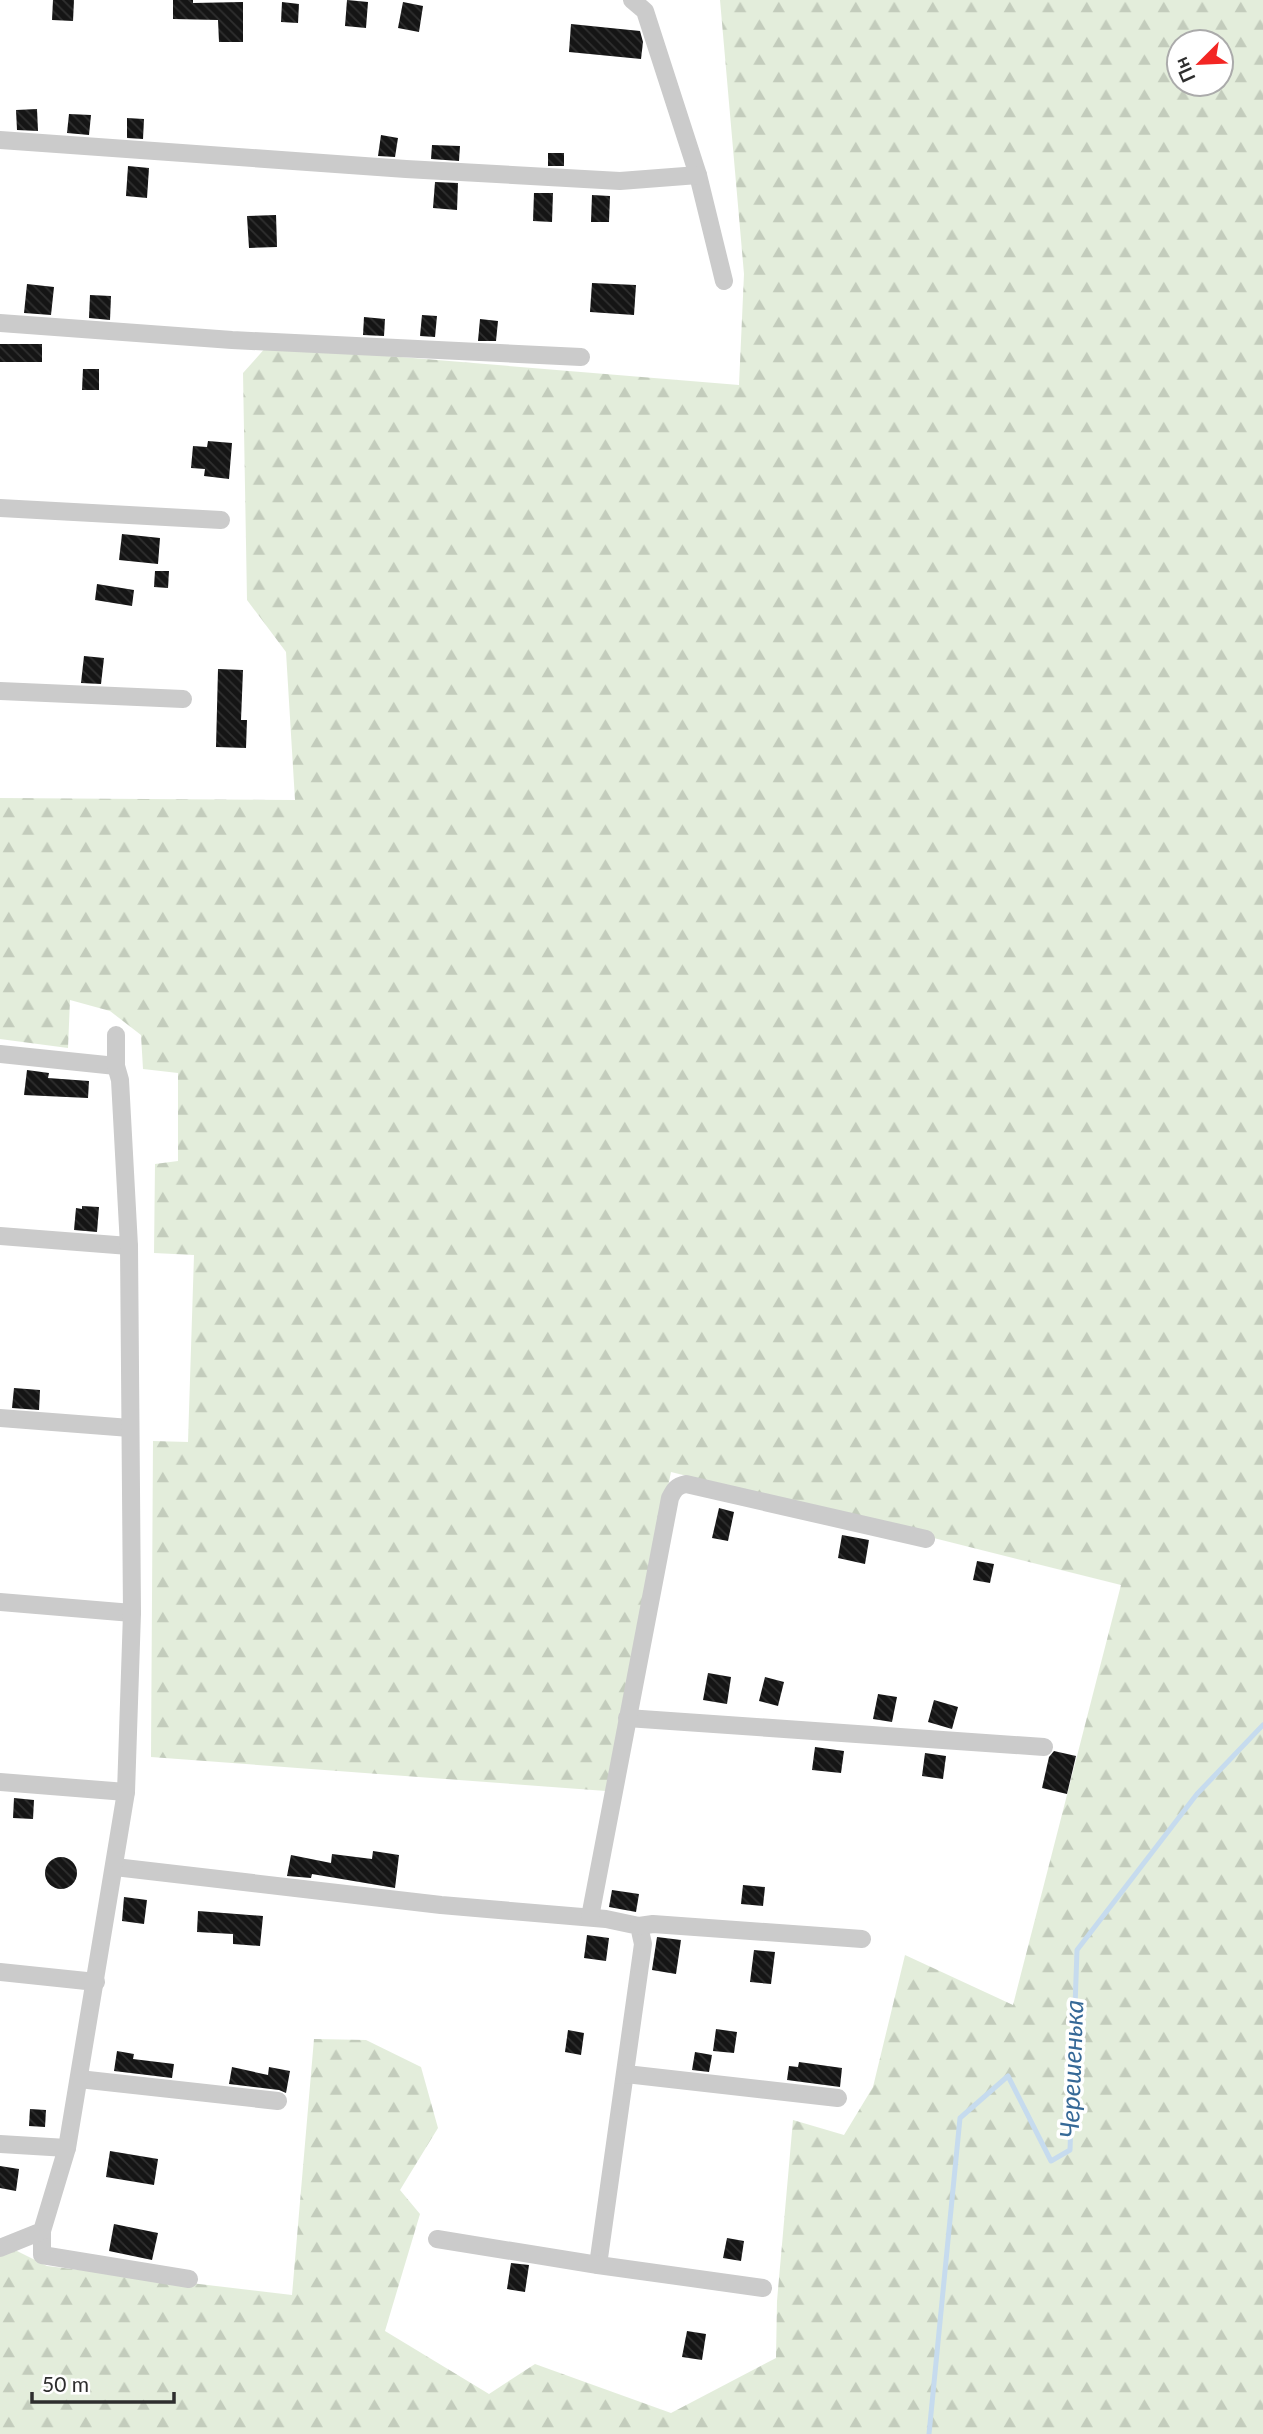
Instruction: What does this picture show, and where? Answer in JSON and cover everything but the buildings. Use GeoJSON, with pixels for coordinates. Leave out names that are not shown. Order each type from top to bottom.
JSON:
{"type":"FeatureCollection","features":[{"type":"Feature","properties":{"kind":"street"},"geometry":{"type":"LineString","coordinates":[[632,0],[645,10],[698,175],[724,281]]}},
{"type":"Feature","properties":{"kind":"street"},"geometry":{"type":"LineString","coordinates":[[0,140],[406,169],[620,181],[698,175]]}},
{"type":"Feature","properties":{"kind":"street"},"geometry":{"type":"LineString","coordinates":[[0,323],[232,340],[581,357]]}},
{"type":"Feature","properties":{"kind":"street"},"geometry":{"type":"LineString","coordinates":[[0,508],[221,520]]}},
{"type":"Feature","properties":{"kind":"street"},"geometry":{"type":"LineString","coordinates":[[0,691],[183,699]]}},
{"type":"Feature","properties":{"kind":"street"},"geometry":{"type":"LineString","coordinates":[[116,1035],[129,1246],[132,1613],[126,1792],[67,2148],[42,2231],[42,2255],[189,2278]]}},
{"type":"Feature","properties":{"kind":"street"},"geometry":{"type":"LineString","coordinates":[[0,1054],[116,1066]]}},
{"type":"Feature","properties":{"kind":"street"},"geometry":{"type":"LineString","coordinates":[[0,1236],[129,1246]]}},
{"type":"Feature","properties":{"kind":"street"},"geometry":{"type":"LineString","coordinates":[[0,1418],[130,1429]]}},
{"type":"Feature","properties":{"kind":"street"},"geometry":{"type":"LineString","coordinates":[[590,1917],[670,1499],[679,1486],[686,1484],[926,1539]]}},
{"type":"Feature","properties":{"kind":"street"},"geometry":{"type":"LineString","coordinates":[[0,1602],[132,1613]]}},
{"type":"Feature","properties":{"kind":"street"},"geometry":{"type":"LineString","coordinates":[[627,1718],[1044,1747]]}},
{"type":"Feature","properties":{"kind":"street"},"geometry":{"type":"LineString","coordinates":[[0,1782],[126,1792]]}},
{"type":"Feature","properties":{"kind":"street"},"geometry":{"type":"LineString","coordinates":[[115,1867],[441,1905],[590,1917],[639,1926],[653,1924],[862,1939]]}},
{"type":"Feature","properties":{"kind":"street"},"geometry":{"type":"LineString","coordinates":[[598,2265],[643,1944],[639,1926]]}},
{"type":"Feature","properties":{"kind":"street"},"geometry":{"type":"LineString","coordinates":[[0,1972],[96,1982]]}},
{"type":"Feature","properties":{"kind":"street"},"geometry":{"type":"LineString","coordinates":[[626,2074],[838,2098]]}},
{"type":"Feature","properties":{"kind":"street"},"geometry":{"type":"LineString","coordinates":[[79,2079],[278,2101]]}},
{"type":"Feature","properties":{"kind":"street"},"geometry":{"type":"LineString","coordinates":[[0,2144],[67,2148]]}},
{"type":"Feature","properties":{"kind":"street"},"geometry":{"type":"LineString","coordinates":[[0,2248],[42,2231]]}},
{"type":"Feature","properties":{"kind":"street"},"geometry":{"type":"LineString","coordinates":[[437,2239],[763,2288]]}},
{"type":"Feature","properties":{"kind":"green space"},"geometry":{"type":"Polygon","coordinates":[[[720,0],[1263,0],[1263,2434],[0,2434],[0,2255],[13,2249],[47,2266],[292,2295],[314,2039],[366,2040],[421,2067],[438,2128],[400,2190],[420,2214],[385,2331],[489,2394],[535,2364],[671,2413],[776,2358],[777,2301],[793,2120],[844,2135],[873,2087],[905,1955],[1013,2005],[1121,1585],[671,1472],[606,1791],[151,1757],[153,1441],[188,1442],[194,1255],[154,1253],[155,1164],[178,1161],[178,1073],[143,1069],[141,1035],[110,1011],[70,1000],[68,1048],[0,1039],[0,798],[295,800],[286,652],[247,600],[243,373],[267,346],[739,385],[744,274],[720,0]]]}},
{"type":"Feature","properties":{"kind":"waterway","name":"Черешенька"},"geometry":{"type":"LineString","coordinates":[[929,2434],[960,2118],[1008,2076],[1051,2161],[1070,2150],[1077,1950],[1197,1794],[1263,1725]]}}]}
